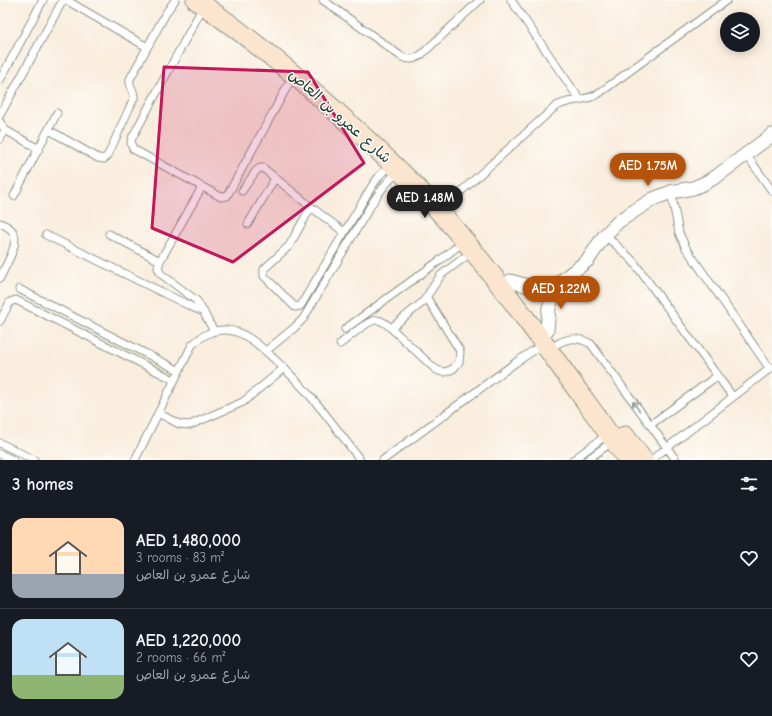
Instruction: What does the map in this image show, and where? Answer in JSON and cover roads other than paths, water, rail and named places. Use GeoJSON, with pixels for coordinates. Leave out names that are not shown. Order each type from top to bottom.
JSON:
{"type":"FeatureCollection","features":[{"type":"Feature","properties":{"kind":"main road","name":"شارع عمرو بن العاص"},"geometry":{"type":"LineString","coordinates":[[205,2],[322,97],[396,167],[434,206],[549,339],[644,460]]}},
{"type":"Feature","properties":{"kind":"main road","name":"شارع عمرو بن العاص"},"geometry":{"type":"LineString","coordinates":[[205,2],[277,46],[330,90],[402,158],[446,205],[510,281],[549,339],[611,437],[628,460]]}},
{"type":"Feature","properties":{"kind":"street"},"geometry":{"type":"LineString","coordinates":[[510,281],[532,287],[548,287],[556,285],[588,260],[604,236],[619,221],[657,197],[671,192],[693,188],[705,183],[772,135]]}},
{"type":"Feature","properties":{"kind":"street"},"geometry":{"type":"LineString","coordinates":[[549,339],[549,308],[556,285]]}},
{"type":"Feature","properties":{"kind":"lane"},"geometry":{"type":"LineString","coordinates":[[0,80],[43,0]]}},
{"type":"Feature","properties":{"kind":"lane"},"geometry":{"type":"LineString","coordinates":[[0,115],[64,0],[147,47]]}},
{"type":"Feature","properties":{"kind":"lane"},"geometry":{"type":"LineString","coordinates":[[49,130],[98,158],[101,159],[106,157],[134,98],[134,93],[129,81],[166,13],[175,0]]}},
{"type":"Feature","properties":{"kind":"lane"},"geometry":{"type":"LineString","coordinates":[[323,0],[402,57],[409,60],[421,55],[480,0]]}},
{"type":"Feature","properties":{"kind":"lane"},"geometry":{"type":"LineString","coordinates":[[511,0],[580,100]]}},
{"type":"Feature","properties":{"kind":"lane"},"geometry":{"type":"LineString","coordinates":[[446,205],[555,107],[564,102],[580,100],[598,94],[727,0]]}},
{"type":"Feature","properties":{"kind":"lane"},"geometry":{"type":"LineString","coordinates":[[205,2],[139,124],[131,143],[133,149],[221,197],[224,197],[229,194],[295,74]]}},
{"type":"Feature","properties":{"kind":"lane"},"geometry":{"type":"LineString","coordinates":[[14,196],[57,113]]}},
{"type":"Feature","properties":{"kind":"lane"},"geometry":{"type":"LineString","coordinates":[[0,122],[5,130],[39,149]]}},
{"type":"Feature","properties":{"kind":"lane"},"geometry":{"type":"LineString","coordinates":[[0,139],[5,130]]}},
{"type":"Feature","properties":{"kind":"lane"},"geometry":{"type":"LineString","coordinates":[[746,154],[772,192]]}},
{"type":"Feature","properties":{"kind":"lane"},"geometry":{"type":"LineString","coordinates":[[311,207],[289,246],[263,272],[264,276],[295,306],[301,305],[372,186],[380,175],[396,167]]}},
{"type":"Feature","properties":{"kind":"lane"},"geometry":{"type":"LineString","coordinates":[[266,351],[303,319],[374,200],[396,167]]}},
{"type":"Feature","properties":{"kind":"lane"},"geometry":{"type":"LineString","coordinates":[[242,191],[256,171],[260,168],[265,169],[344,232]]}},
{"type":"Feature","properties":{"kind":"lane"},"geometry":{"type":"LineString","coordinates":[[248,224],[275,178]]}},
{"type":"Feature","properties":{"kind":"lane"},"geometry":{"type":"LineString","coordinates":[[202,186],[160,260],[158,268],[161,274],[194,297],[214,331]]}},
{"type":"Feature","properties":{"kind":"lane"},"geometry":{"type":"LineString","coordinates":[[651,460],[771,368],[686,248],[679,232],[671,192]]}},
{"type":"Feature","properties":{"kind":"lane"},"geometry":{"type":"LineString","coordinates":[[0,223],[10,228],[13,232],[15,243],[0,278]]}},
{"type":"Feature","properties":{"kind":"lane"},"geometry":{"type":"LineString","coordinates":[[109,234],[160,260]]}},
{"type":"Feature","properties":{"kind":"lane"},"geometry":{"type":"LineString","coordinates":[[46,235],[204,312]]}},
{"type":"Feature","properties":{"kind":"lane"},"geometry":{"type":"LineString","coordinates":[[604,236],[614,243],[633,261],[733,397]]}},
{"type":"Feature","properties":{"kind":"lane"},"geometry":{"type":"LineString","coordinates":[[391,328],[427,298],[441,275],[468,246]]}},
{"type":"Feature","properties":{"kind":"lane"},"geometry":{"type":"LineString","coordinates":[[345,328],[439,261],[468,246]]}},
{"type":"Feature","properties":{"kind":"lane"},"geometry":{"type":"LineString","coordinates":[[19,289],[178,370]]}},
{"type":"Feature","properties":{"kind":"lane"},"geometry":{"type":"LineString","coordinates":[[340,344],[374,320],[381,321],[391,328],[434,368],[439,371],[449,371],[457,366],[461,356],[458,346],[427,298]]}},
{"type":"Feature","properties":{"kind":"lane"},"geometry":{"type":"LineString","coordinates":[[0,320],[10,302],[16,300],[174,380]]}},
{"type":"Feature","properties":{"kind":"lane"},"geometry":{"type":"LineString","coordinates":[[136,460],[178,370],[192,345],[202,336],[214,331],[227,330],[240,333],[251,339],[284,368],[323,410],[360,460]]}},
{"type":"Feature","properties":{"kind":"lane"},"geometry":{"type":"LineString","coordinates":[[383,460],[549,339],[572,338],[585,340],[591,344],[676,460]]}},
{"type":"Feature","properties":{"kind":"lane"},"geometry":{"type":"LineString","coordinates":[[158,413],[179,424],[190,425],[243,402],[284,368]]}},
{"type":"Feature","properties":{"kind":"lane"},"geometry":{"type":"LineString","coordinates":[[650,425],[717,376]]}},
{"type":"Feature","properties":{"kind":"lane"},"geometry":{"type":"LineString","coordinates":[[573,460],[611,437]]}},
{"type":"Feature","properties":{"kind":"lane"},"geometry":{"type":"LineString","coordinates":[[587,460],[611,437]]}},
{"type":"Feature","properties":{"kind":"lane"},"geometry":{"type":"LineString","coordinates":[[0,443],[34,460]]}},
{"type":"Feature","properties":{"kind":"lane"},"geometry":{"type":"LineString","coordinates":[[0,454],[13,460]]}}]}
